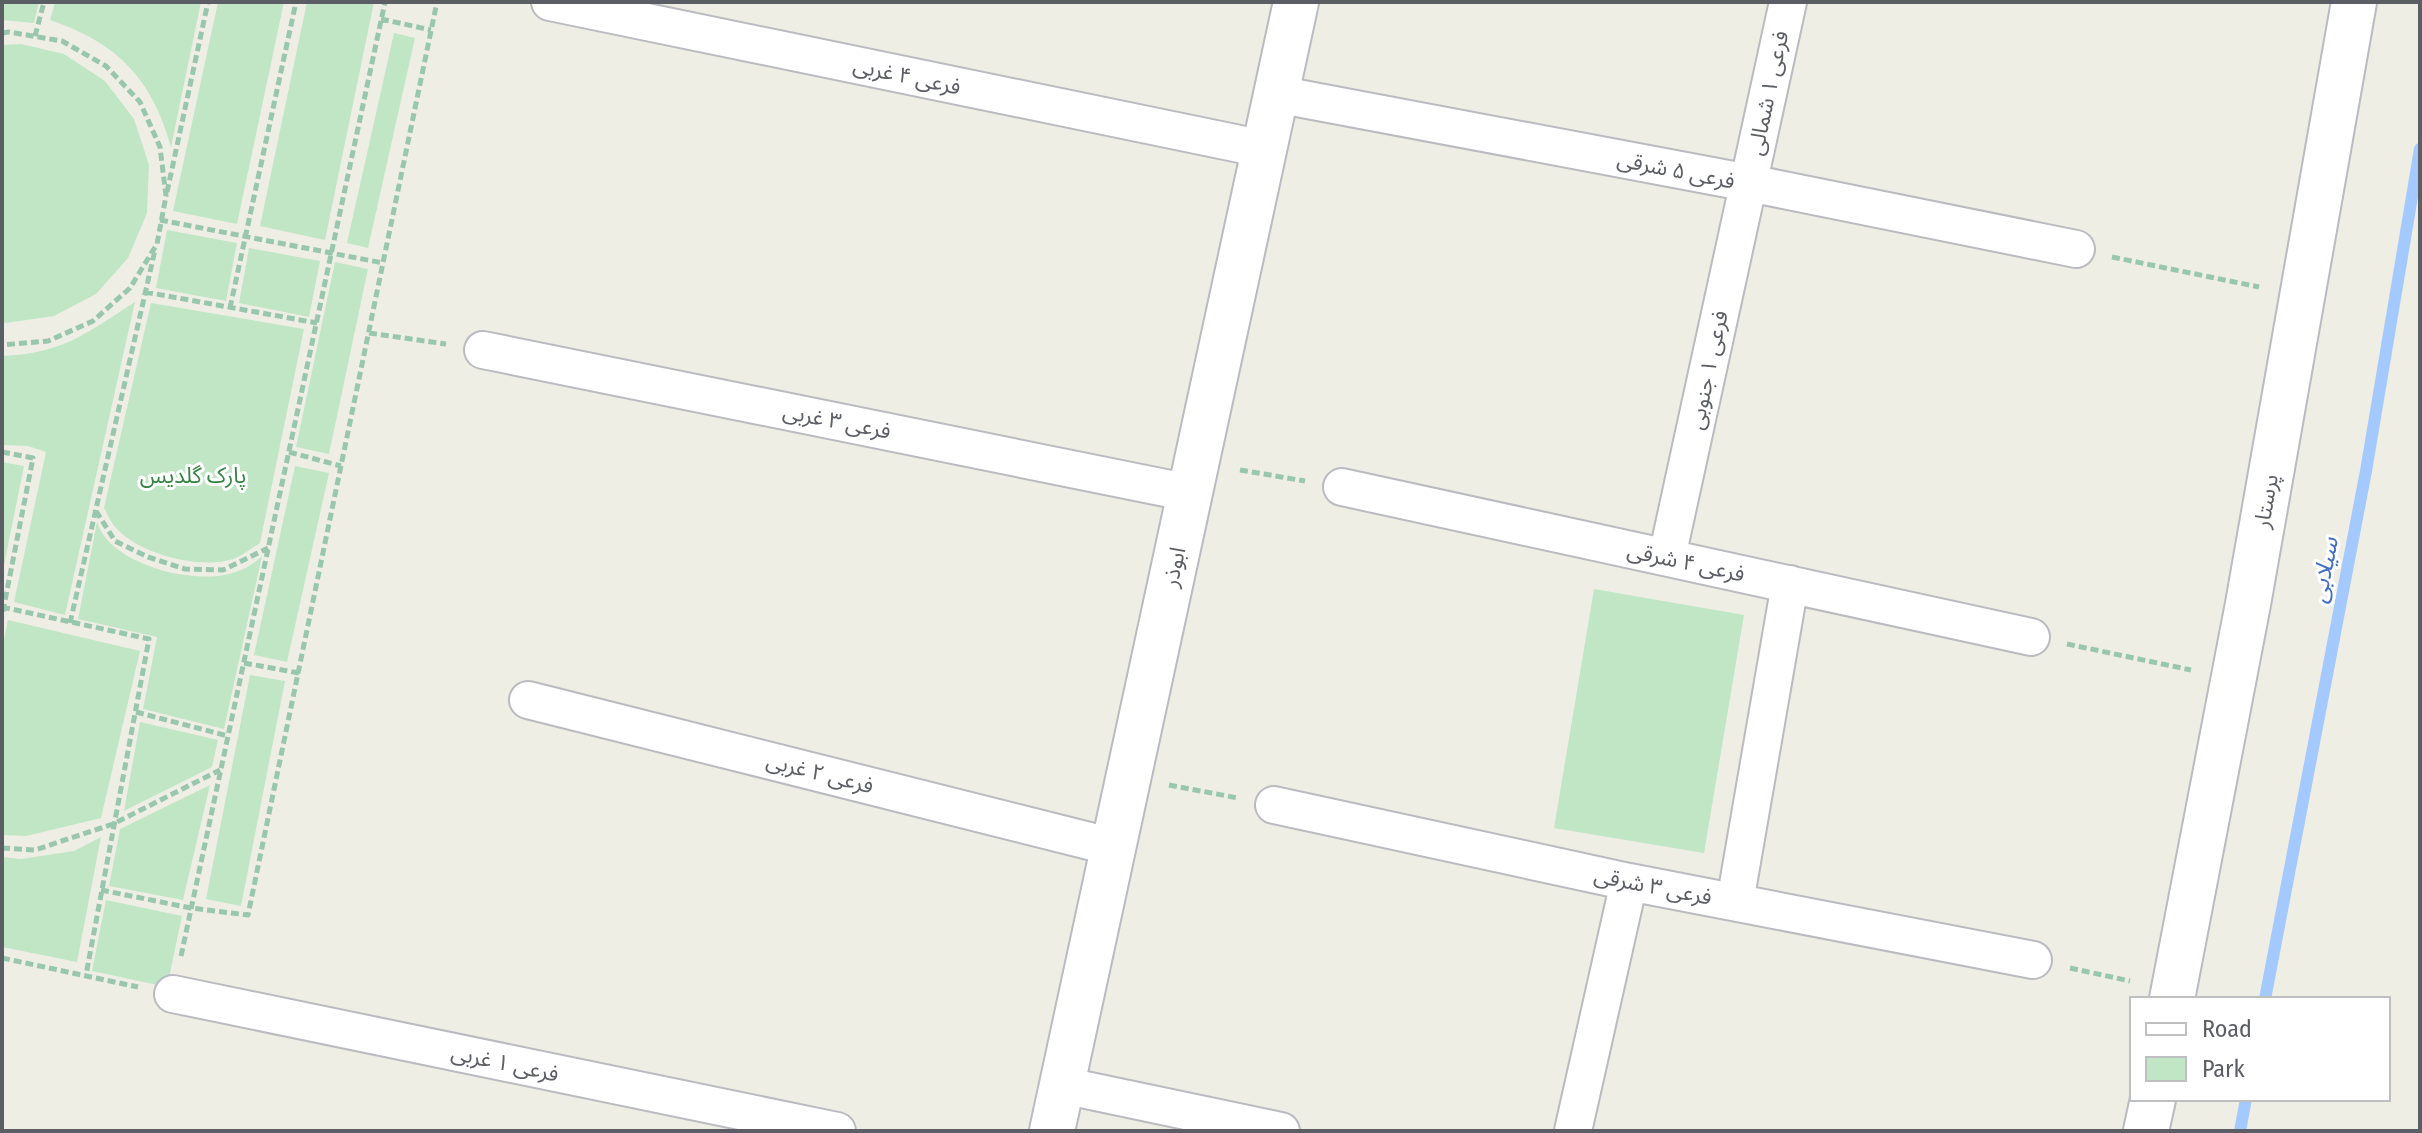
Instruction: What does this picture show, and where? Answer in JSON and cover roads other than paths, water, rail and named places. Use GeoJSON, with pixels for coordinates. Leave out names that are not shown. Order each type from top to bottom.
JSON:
{"type":"FeatureCollection","features":[{"type":"Feature","properties":{"kind":"street","name":"فرعی ۴ غربی"},"geometry":{"type":"LineString","coordinates":[[550,2],[1264,149]]}},
{"type":"Feature","properties":{"kind":"street","name":"ابوذر"},"geometry":{"type":"LineString","coordinates":[[1052,1131],[1296,2]]}},
{"type":"Feature","properties":{"kind":"street","name":"فرعی ۱ شمالی"},"geometry":{"type":"LineString","coordinates":[[1749,183],[1788,2]]}},
{"type":"Feature","properties":{"kind":"street","name":"پرستار"},"geometry":{"type":"LineString","coordinates":[[2173,994],[2234,679],[2354,2]]}},
{"type":"Feature","properties":{"kind":"street","name":"فرعی ۵ شرقی"},"geometry":{"type":"LineString","coordinates":[[1276,94],[1749,183],[2076,249]]}},
{"type":"Feature","properties":{"kind":"street","name":"فرعی ۱ جنوبی"},"geometry":{"type":"LineString","coordinates":[[1667,557],[1749,183]]}},
{"type":"Feature","properties":{"kind":"street","name":"فرعی ۳ غربی"},"geometry":{"type":"LineString","coordinates":[[483,350],[1194,477]]}},
{"type":"Feature","properties":{"kind":"street","name":"فرعی ۴ شرقی"},"geometry":{"type":"LineString","coordinates":[[1342,487],[2031,637]]}},
{"type":"Feature","properties":{"kind":"street"},"geometry":{"type":"LineString","coordinates":[[1735,902],[1790,584]]}},
{"type":"Feature","properties":{"kind":"street","name":"فرعی ۲ غربی"},"geometry":{"type":"LineString","coordinates":[[528,700],[1113,847]]}},
{"type":"Feature","properties":{"kind":"street","name":"فرعی ۳ شرقی"},"geometry":{"type":"LineString","coordinates":[[1274,805],[1629,882],[2033,960]]}},
{"type":"Feature","properties":{"kind":"street"},"geometry":{"type":"LineString","coordinates":[[1573,1131],[1629,882]]}},
{"type":"Feature","properties":{"kind":"street","name":"فرعی ۱ غربی"},"geometry":{"type":"LineString","coordinates":[[173,994],[837,1131]]}},
{"type":"Feature","properties":{"kind":"street"},"geometry":{"type":"LineString","coordinates":[[1062,1085],[1281,1131]]}},
{"type":"Feature","properties":{"kind":"street"},"geometry":{"type":"LineString","coordinates":[[2146,1131],[2153,1101]]}},
{"type":"Feature","properties":{"kind":"waterway","name":"سیلابی"},"geometry":{"type":"LineString","coordinates":[[2265,997],[2366,471],[2420,149]]}},
{"type":"Feature","properties":{"kind":"waterway","name":"سیلابی"},"geometry":{"type":"LineString","coordinates":[[2240,1131],[2246,1101]]}},
{"type":"Feature","properties":{"kind":"park label","name":"پارک گلدیس"},"geometry":{"type":"Point","coordinates":[193,475]}}]}
